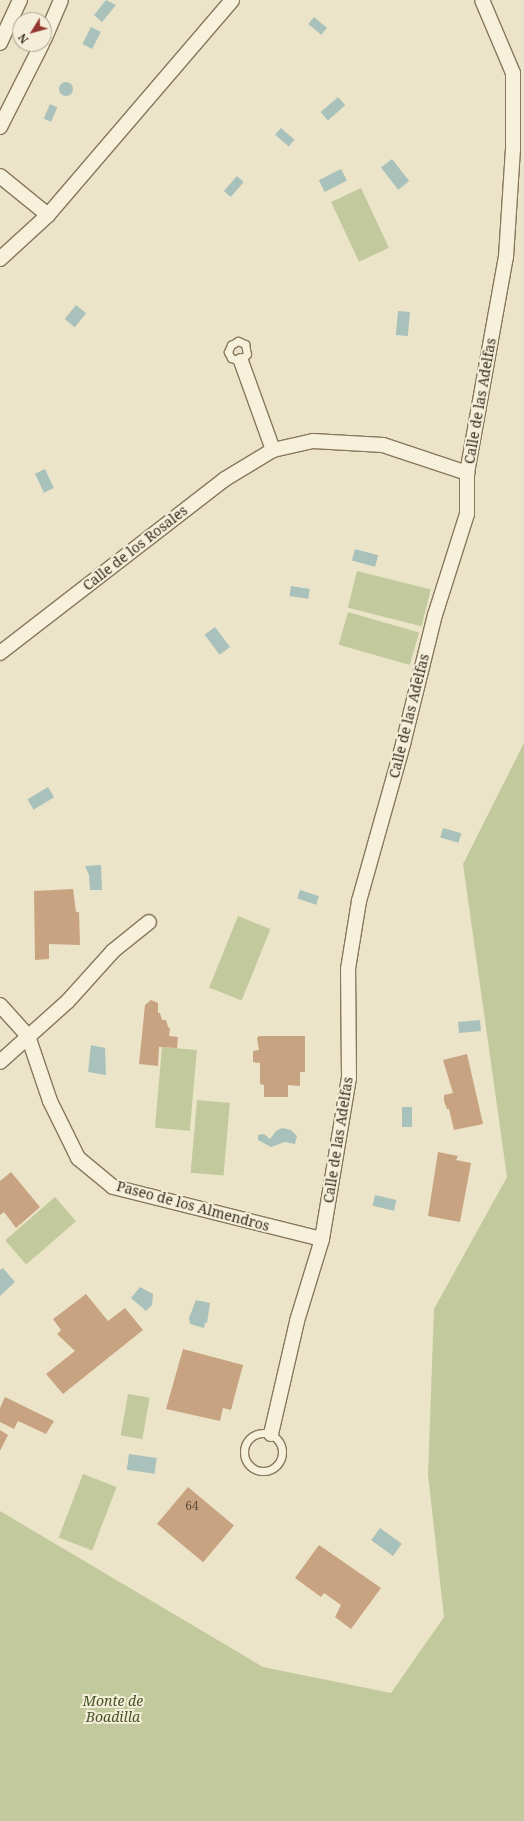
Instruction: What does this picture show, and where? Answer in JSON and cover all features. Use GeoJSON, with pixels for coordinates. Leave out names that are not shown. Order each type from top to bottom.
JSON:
{"type":"FeatureCollection","features":[{"type":"Feature","properties":{"kind":"street"},"geometry":{"type":"LineString","coordinates":[[0,43],[20,0]]}},
{"type":"Feature","properties":{"kind":"street"},"geometry":{"type":"LineString","coordinates":[[52,21],[61,0]]}},
{"type":"Feature","properties":{"kind":"street"},"geometry":{"type":"LineString","coordinates":[[0,259],[48,215],[232,0]]}},
{"type":"Feature","properties":{"kind":"street","name":"Calle de las Adelfas"},"geometry":{"type":"LineString","coordinates":[[271,1434],[297,1321],[322,1239],[349,1078],[348,969],[359,901],[403,744],[435,615],[467,514],[467,473],[506,257],[513,148],[513,73],[482,0]]}},
{"type":"Feature","properties":{"kind":"street"},"geometry":{"type":"LineString","coordinates":[[0,127],[38,52]]}},
{"type":"Feature","properties":{"kind":"street"},"geometry":{"type":"LineString","coordinates":[[0,176],[48,215]]}},
{"type":"Feature","properties":{"kind":"street"},"geometry":{"type":"LineString","coordinates":[[241,361],[274,450]]}},
{"type":"Feature","properties":{"kind":"street","name":"Calle de los Rosales"},"geometry":{"type":"LineString","coordinates":[[0,653],[225,479],[274,450],[313,441],[383,445],[467,473]]}},
{"type":"Feature","properties":{"kind":"street"},"geometry":{"type":"LineString","coordinates":[[0,1062],[68,1001],[113,951],[149,922]]}},
{"type":"Feature","properties":{"kind":"street","name":"Paseo de los Almendros"},"geometry":{"type":"LineString","coordinates":[[0,1006],[28,1036],[50,1101],[78,1158],[113,1187],[322,1239]]}},
{"type":"Feature","properties":{"kind":"lane"},"geometry":{"type":"LineString","coordinates":[[256,1434],[271,1434],[282,1447],[280,1462],[273,1469],[256,1470],[246,1461],[245,1445],[256,1434]]}},
{"type":"Feature","properties":{"kind":"green space"},"geometry":{"type":"Polygon","coordinates":[[[361,188],[389,248],[359,262],[331,202],[361,188]]]}},
{"type":"Feature","properties":{"kind":"green space"},"geometry":{"type":"Polygon","coordinates":[[[357,571],[431,589],[422,626],[348,608],[357,571]]]}},
{"type":"Feature","properties":{"kind":"green space"},"geometry":{"type":"Polygon","coordinates":[[[348,612],[419,632],[410,665],[339,645],[348,612]]]}},
{"type":"Feature","properties":{"kind":"green space","name":"Monte de Boadilla"},"geometry":{"type":"Polygon","coordinates":[[[524,743],[524,1821],[0,1821],[0,1511],[263,1667],[391,1693],[444,1617],[428,1475],[434,1309],[507,1177],[463,864],[524,743]]]}},
{"type":"Feature","properties":{"kind":"green space"},"geometry":{"type":"Polygon","coordinates":[[[238,916],[270,929],[242,1001],[209,987],[238,916]]]}},
{"type":"Feature","properties":{"kind":"green space"},"geometry":{"type":"Polygon","coordinates":[[[162,1047],[197,1050],[190,1131],[155,1128],[162,1047]]]}},
{"type":"Feature","properties":{"kind":"green space"},"geometry":{"type":"Polygon","coordinates":[[[197,1100],[230,1103],[224,1176],[191,1173],[197,1100]]]}},
{"type":"Feature","properties":{"kind":"green space"},"geometry":{"type":"Polygon","coordinates":[[[55,1197],[76,1221],[26,1264],[5,1240],[55,1197]]]}},
{"type":"Feature","properties":{"kind":"green space"},"geometry":{"type":"Polygon","coordinates":[[[128,1394],[150,1398],[142,1439],[121,1435],[128,1394]]]}},
{"type":"Feature","properties":{"kind":"green space"},"geometry":{"type":"Polygon","coordinates":[[[83,1474],[117,1487],[92,1550],[59,1537],[83,1474]]]}},
{"type":"Feature","properties":{"kind":"water"},"geometry":{"type":"Polygon","coordinates":[[[106,0],[116,5],[102,22],[94,15],[106,0]]]}},
{"type":"Feature","properties":{"kind":"water"},"geometry":{"type":"Polygon","coordinates":[[[314,17],[327,28],[321,35],[308,24],[314,17]]]}},
{"type":"Feature","properties":{"kind":"water"},"geometry":{"type":"Polygon","coordinates":[[[91,27],[101,32],[92,49],[82,44],[91,27]]]}},
{"type":"Feature","properties":{"kind":"water"},"geometry":{"type":"Polygon","coordinates":[[[63,82],[69,82],[73,86],[73,92],[69,96],[63,96],[59,92],[59,86],[63,82]]]}},
{"type":"Feature","properties":{"kind":"water"},"geometry":{"type":"Polygon","coordinates":[[[338,97],[345,105],[328,120],[321,112],[338,97]]]}},
{"type":"Feature","properties":{"kind":"water"},"geometry":{"type":"Polygon","coordinates":[[[50,104],[57,107],[51,122],[44,119],[50,104]]]}},
{"type":"Feature","properties":{"kind":"water"},"geometry":{"type":"Polygon","coordinates":[[[281,128],[295,140],[289,147],[275,135],[281,128]]]}},
{"type":"Feature","properties":{"kind":"water"},"geometry":{"type":"Polygon","coordinates":[[[392,159],[409,181],[398,190],[381,168],[392,159]]]}},
{"type":"Feature","properties":{"kind":"water"},"geometry":{"type":"Polygon","coordinates":[[[341,169],[347,181],[325,192],[319,180],[341,169]]]}},
{"type":"Feature","properties":{"kind":"water"},"geometry":{"type":"Polygon","coordinates":[[[237,176],[244,182],[231,197],[224,191],[237,176]]]}},
{"type":"Feature","properties":{"kind":"water"},"geometry":{"type":"Polygon","coordinates":[[[76,305],[86,313],[75,327],[65,319],[76,305]]]}},
{"type":"Feature","properties":{"kind":"water"},"geometry":{"type":"Polygon","coordinates":[[[398,311],[410,312],[408,336],[396,335],[398,311]]]}},
{"type":"Feature","properties":{"kind":"water"},"geometry":{"type":"Polygon","coordinates":[[[45,469],[54,488],[44,493],[35,474],[45,469]]]}},
{"type":"Feature","properties":{"kind":"water"},"geometry":{"type":"Polygon","coordinates":[[[355,549],[378,555],[375,567],[352,561],[355,549]]]}},
{"type":"Feature","properties":{"kind":"water"},"geometry":{"type":"Polygon","coordinates":[[[291,586],[310,589],[308,599],[289,596],[291,586]]]}},
{"type":"Feature","properties":{"kind":"water"},"geometry":{"type":"Polygon","coordinates":[[[215,627],[230,647],[220,655],[205,635],[215,627]]]}},
{"type":"Feature","properties":{"kind":"water"},"geometry":{"type":"Polygon","coordinates":[[[48,787],[54,797],[34,810],[27,799],[48,787]]]}},
{"type":"Feature","properties":{"kind":"water"},"geometry":{"type":"Polygon","coordinates":[[[443,828],[461,833],[459,843],[440,838],[443,828]]]}},
{"type":"Feature","properties":{"kind":"water"},"geometry":{"type":"Polygon","coordinates":[[[101,865],[102,890],[90,890],[89,875],[85,866],[101,865]]]}},
{"type":"Feature","properties":{"kind":"water"},"geometry":{"type":"Polygon","coordinates":[[[300,890],[319,896],[316,905],[297,899],[300,890]]]}},
{"type":"Feature","properties":{"kind":"water"},"geometry":{"type":"Polygon","coordinates":[[[480,1020],[481,1031],[459,1033],[458,1022],[480,1020]]]}},
{"type":"Feature","properties":{"kind":"water"},"geometry":{"type":"Polygon","coordinates":[[[91,1045],[105,1048],[106,1075],[88,1072],[91,1045]]]}},
{"type":"Feature","properties":{"kind":"water"},"geometry":{"type":"Polygon","coordinates":[[[402,1107],[412,1107],[412,1127],[402,1127],[402,1107]]]}},
{"type":"Feature","properties":{"kind":"water"},"geometry":{"type":"Polygon","coordinates":[[[282,1128],[291,1130],[297,1136],[295,1144],[285,1142],[271,1147],[258,1140],[258,1135],[264,1134],[270,1139],[276,1131],[282,1128]]]}},
{"type":"Feature","properties":{"kind":"water"},"geometry":{"type":"Polygon","coordinates":[[[375,1195],[396,1200],[394,1211],[373,1206],[375,1195]]]}},
{"type":"Feature","properties":{"kind":"water"},"geometry":{"type":"Polygon","coordinates":[[[3,1268],[15,1282],[0,1296],[0,1270],[3,1268]]]}},
{"type":"Feature","properties":{"kind":"water"},"geometry":{"type":"Polygon","coordinates":[[[140,1287],[153,1294],[152,1305],[146,1311],[131,1298],[140,1287]]]}},
{"type":"Feature","properties":{"kind":"water"},"geometry":{"type":"Polygon","coordinates":[[[196,1300],[210,1303],[207,1323],[205,1323],[204,1328],[190,1324],[189,1318],[196,1300]]]}},
{"type":"Feature","properties":{"kind":"water"},"geometry":{"type":"Polygon","coordinates":[[[129,1454],[157,1458],[155,1474],[127,1470],[129,1454]]]}},
{"type":"Feature","properties":{"kind":"water"},"geometry":{"type":"Polygon","coordinates":[[[380,1528],[402,1544],[393,1556],[371,1540],[380,1528]]]}},
{"type":"Feature","properties":{"kind":"building"},"geometry":{"type":"Polygon","coordinates":[[[73,889],[76,912],[79,912],[80,945],[49,944],[49,959],[35,960],[34,891],[73,889]]]}},
{"type":"Feature","properties":{"kind":"building"},"geometry":{"type":"Polygon","coordinates":[[[151,1000],[158,1003],[158,1013],[160,1013],[162,1020],[166,1020],[168,1027],[170,1028],[169,1036],[178,1037],[177,1048],[159,1047],[158,1066],[139,1064],[145,1005],[151,1000]]]}},
{"type":"Feature","properties":{"kind":"building"},"geometry":{"type":"Polygon","coordinates":[[[259,1036],[305,1036],[305,1072],[300,1072],[300,1086],[288,1085],[288,1097],[264,1097],[264,1085],[260,1084],[260,1063],[253,1062],[253,1051],[259,1050],[257,1038],[259,1036]]]}},
{"type":"Feature","properties":{"kind":"building"},"geometry":{"type":"Polygon","coordinates":[[[467,1054],[483,1124],[454,1130],[449,1109],[447,1109],[444,1101],[444,1095],[453,1093],[443,1060],[467,1054]]]}},
{"type":"Feature","properties":{"kind":"building"},"geometry":{"type":"Polygon","coordinates":[[[438,1152],[458,1156],[456,1160],[471,1163],[460,1222],[428,1216],[438,1152]]]}},
{"type":"Feature","properties":{"kind":"building"},"geometry":{"type":"Polygon","coordinates":[[[11,1172],[40,1207],[16,1228],[4,1212],[0,1215],[0,1181],[11,1172]]]}},
{"type":"Feature","properties":{"kind":"building"},"geometry":{"type":"Polygon","coordinates":[[[86,1294],[108,1321],[125,1308],[143,1330],[63,1394],[46,1374],[75,1351],[57,1334],[61,1330],[53,1319],[86,1294]]]}},
{"type":"Feature","properties":{"kind":"building"},"geometry":{"type":"Polygon","coordinates":[[[183,1349],[243,1365],[231,1410],[223,1408],[220,1421],[166,1409],[183,1349]]]}},
{"type":"Feature","properties":{"kind":"building"},"geometry":{"type":"Polygon","coordinates":[[[5,1397],[54,1421],[46,1434],[18,1421],[14,1429],[0,1422],[0,1408],[5,1397]]]}},
{"type":"Feature","properties":{"kind":"building"},"geometry":{"type":"Polygon","coordinates":[[[0,1430],[8,1435],[0,1451],[0,1430]]]}},
{"type":"Feature","properties":{"kind":"building"},"geometry":{"type":"Polygon","coordinates":[[[188,1487],[234,1526],[203,1562],[157,1524],[188,1487]]]}},
{"type":"Feature","properties":{"kind":"building"},"geometry":{"type":"Polygon","coordinates":[[[319,1545],[381,1588],[351,1629],[335,1617],[341,1605],[324,1593],[321,1597],[295,1578],[319,1545]]]}}]}
